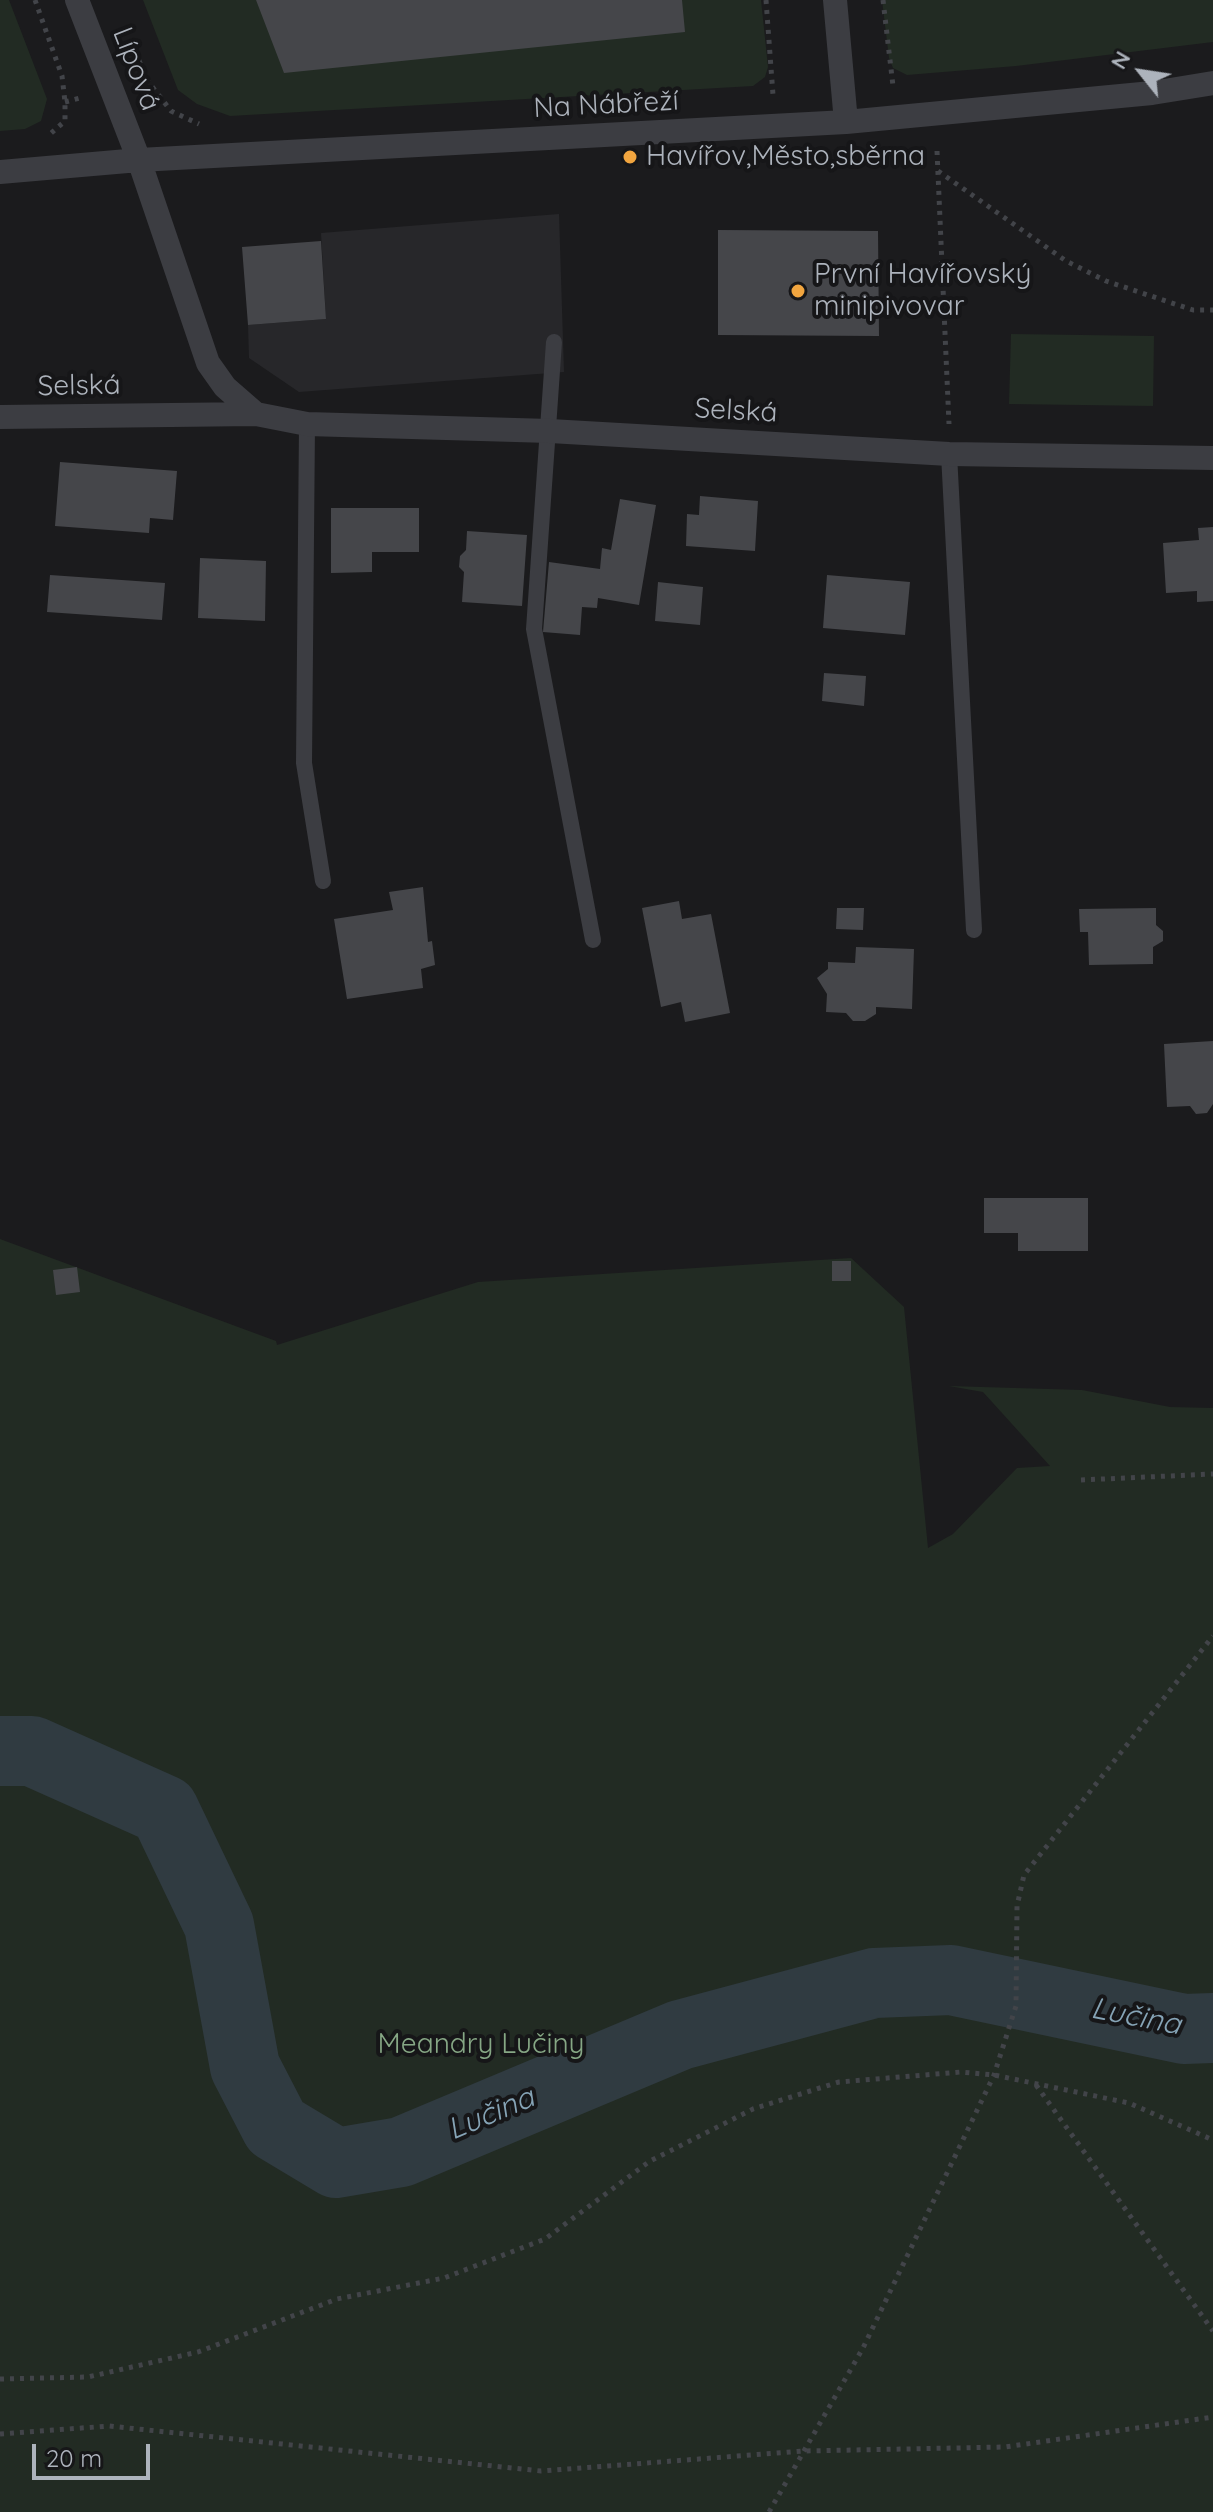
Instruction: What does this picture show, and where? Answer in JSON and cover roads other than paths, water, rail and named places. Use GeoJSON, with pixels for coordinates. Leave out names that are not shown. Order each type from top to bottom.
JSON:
{"type":"FeatureCollection","features":[{"type":"Feature","properties":{"kind":"street","name":"Lípová"},"geometry":{"type":"LineString","coordinates":[[77,0],[139,160]]}},
{"type":"Feature","properties":{"kind":"street"},"geometry":{"type":"LineString","coordinates":[[835,0],[846,122]]}},
{"type":"Feature","properties":{"kind":"street","name":"Na Nábřeží"},"geometry":{"type":"LineString","coordinates":[[0,172],[139,160],[846,122],[1152,93],[1213,83]]}},
{"type":"Feature","properties":{"kind":"street","name":"Selská"},"geometry":{"type":"LineString","coordinates":[[139,160],[208,363],[225,387],[256,414]]}},
{"type":"Feature","properties":{"kind":"street","name":"Selská"},"geometry":{"type":"LineString","coordinates":[[0,417],[256,414],[307,424],[950,441],[1213,458]]}},
{"type":"Feature","properties":{"kind":"lane"},"geometry":{"type":"LineString","coordinates":[[554,342],[534,629],[593,940]]}},
{"type":"Feature","properties":{"kind":"lane"},"geometry":{"type":"LineString","coordinates":[[307,424],[304,763],[323,881]]}},
{"type":"Feature","properties":{"kind":"lane"},"geometry":{"type":"LineString","coordinates":[[950,441],[974,930]]}},
{"type":"Feature","properties":{"kind":"waterway","name":"Lučina"},"geometry":{"type":"LineString","coordinates":[[0,1751],[32,1751],[164,1810],[219,1925],[245,2067],[276,2127],[336,2163],[401,2152],[680,2035],[874,1983],[951,1980],[1184,2029],[1213,2028]]}},
{"type":"Feature","properties":{"kind":"place","name":"Havířov,Město,sběrna"},"geometry":{"type":"Point","coordinates":[630,157]}},
{"type":"Feature","properties":{"kind":"place","name":"První Havířovský minipivovar"},"geometry":{"type":"Point","coordinates":[798,291]}},
{"type":"Feature","properties":{"kind":"park label","name":"Meandry Lučiny"},"geometry":{"type":"Point","coordinates":[481,2045]}}]}
